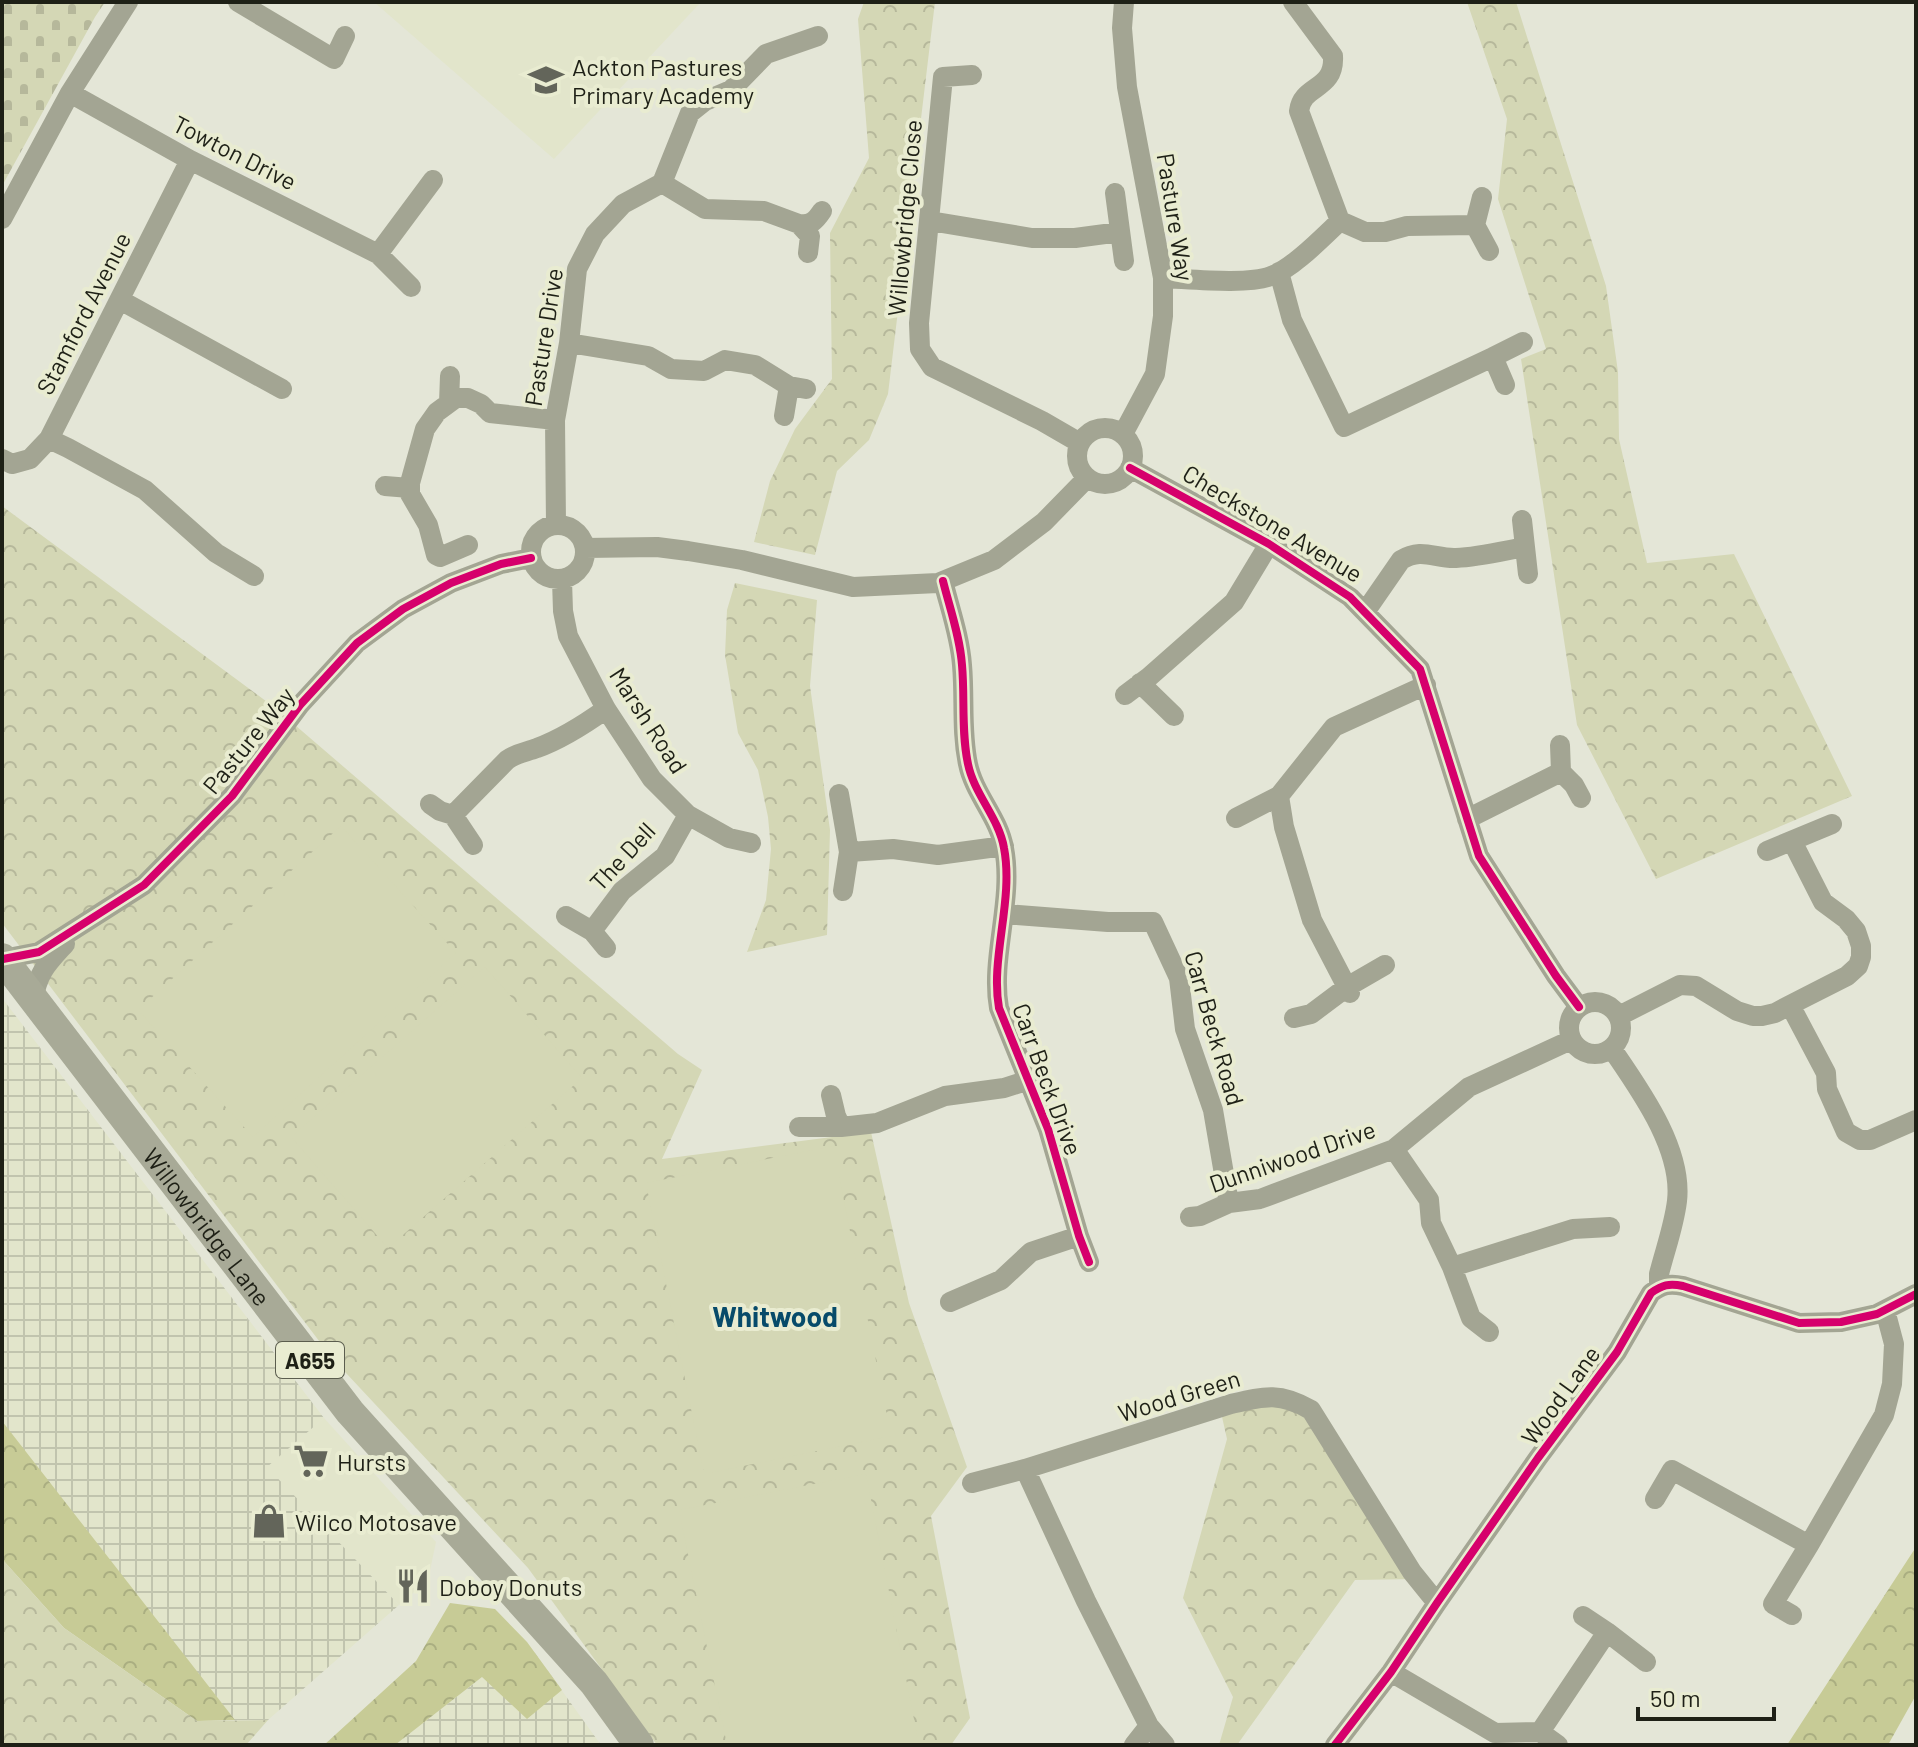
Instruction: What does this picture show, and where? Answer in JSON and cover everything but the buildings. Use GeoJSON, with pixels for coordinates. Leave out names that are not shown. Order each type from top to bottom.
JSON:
{"type":"FeatureCollection","features":[{"type":"Feature","properties":{"kind":"main road","name":"Willowbridge Lane"},"geometry":{"type":"LineString","coordinates":[[2,958],[350,1412],[594,1683],[639,1745]]}},
{"type":"Feature","properties":{"kind":"street"},"geometry":{"type":"LineString","coordinates":[[2,219],[70,93],[128,2]]}},
{"type":"Feature","properties":{"kind":"street"},"geometry":{"type":"LineString","coordinates":[[238,2],[334,59],[345,36]]}},
{"type":"Feature","properties":{"kind":"street","name":"Pasture Way"},"geometry":{"type":"LineString","coordinates":[[1123,434],[1155,374],[1163,316],[1163,278],[1127,87],[1122,28],[1124,2]]}},
{"type":"Feature","properties":{"kind":"street"},"geometry":{"type":"LineString","coordinates":[[1293,2],[1333,56],[1334,64],[1327,80],[1307,94],[1300,103],[1299,111],[1340,221],[1365,232],[1385,232],[1407,226],[1475,225]]}},
{"type":"Feature","properties":{"kind":"street"},"geometry":{"type":"LineString","coordinates":[[818,36],[766,54],[731,90],[705,101],[690,113],[662,183],[705,209],[764,211],[799,224],[810,224],[822,211]]}},
{"type":"Feature","properties":{"kind":"street","name":"Willowbridge Close"},"geometry":{"type":"LineString","coordinates":[[972,75],[943,77],[919,323],[920,349],[932,367],[1080,443]]}},
{"type":"Feature","properties":{"kind":"street","name":"Towton Drive"},"geometry":{"type":"LineString","coordinates":[[70,93],[190,160],[378,254],[411,287]]}},
{"type":"Feature","properties":{"kind":"street","name":"Stamford Avenue"},"geometry":{"type":"LineString","coordinates":[[2,459],[12,464],[30,459],[49,439],[190,160]]}},
{"type":"Feature","properties":{"kind":"street"},"geometry":{"type":"LineString","coordinates":[[378,254],[436,178]]}},
{"type":"Feature","properties":{"kind":"street","name":"Pasture Drive"},"geometry":{"type":"LineString","coordinates":[[556,525],[555,420],[569,343],[577,269],[595,234],[623,204],[662,183]]}},
{"type":"Feature","properties":{"kind":"street"},"geometry":{"type":"LineString","coordinates":[[1115,193],[1124,261]]}},
{"type":"Feature","properties":{"kind":"street"},"geometry":{"type":"LineString","coordinates":[[1482,197],[1475,225],[1489,251]]}},
{"type":"Feature","properties":{"kind":"street"},"geometry":{"type":"LineString","coordinates":[[930,221],[1032,238],[1075,238],[1120,232]]}},
{"type":"Feature","properties":{"kind":"street"},"geometry":{"type":"LineString","coordinates":[[1163,278],[1247,280],[1271,277],[1312,247],[1340,221]]}},
{"type":"Feature","properties":{"kind":"street"},"geometry":{"type":"LineString","coordinates":[[799,224],[810,236],[808,253]]}},
{"type":"Feature","properties":{"kind":"street"},"geometry":{"type":"LineString","coordinates":[[1279,272],[1292,320],[1335,431],[1523,342]]}},
{"type":"Feature","properties":{"kind":"street"},"geometry":{"type":"LineString","coordinates":[[120,300],[284,391]]}},
{"type":"Feature","properties":{"kind":"street"},"geometry":{"type":"LineString","coordinates":[[569,343],[648,356],[671,369],[704,371],[725,360],[755,365],[798,387],[784,416]]}},
{"type":"Feature","properties":{"kind":"street"},"geometry":{"type":"LineString","coordinates":[[1493,357],[1505,385]]}},
{"type":"Feature","properties":{"kind":"street"},"geometry":{"type":"LineString","coordinates":[[449,403],[450,376]]}},
{"type":"Feature","properties":{"kind":"street"},"geometry":{"type":"LineString","coordinates":[[468,545],[440,557],[436,555],[428,525],[410,494],[410,483],[425,429],[437,412],[456,398],[468,398],[490,413],[555,420]]}},
{"type":"Feature","properties":{"kind":"street"},"geometry":{"type":"LineString","coordinates":[[1100,428],[1123,434],[1133,450],[1130,468],[1119,480],[1094,482],[1087,478],[1079,465],[1080,443],[1100,428]]}},
{"type":"Feature","properties":{"kind":"street"},"geometry":{"type":"LineString","coordinates":[[49,439],[145,490],[216,553],[257,577]]}},
{"type":"Feature","properties":{"kind":"street","name":"Checkstone Avenue"},"geometry":{"type":"LineString","coordinates":[[1130,468],[1269,544],[1350,597],[1420,669],[1479,856],[1579,1007]]}},
{"type":"Feature","properties":{"kind":"street"},"geometry":{"type":"LineString","coordinates":[[585,548],[657,547],[688,551],[742,560],[853,587],[938,583],[994,560],[1044,522],[1087,478]]}},
{"type":"Feature","properties":{"kind":"street"},"geometry":{"type":"LineString","coordinates":[[385,486],[410,488]]}},
{"type":"Feature","properties":{"kind":"street"},"geometry":{"type":"LineString","coordinates":[[1522,520],[1528,574]]}},
{"type":"Feature","properties":{"kind":"street"},"geometry":{"type":"LineString","coordinates":[[556,525],[575,531],[585,548],[581,567],[562,580],[541,574],[531,558],[532,544],[537,535],[556,525]]}},
{"type":"Feature","properties":{"kind":"street"},"geometry":{"type":"LineString","coordinates":[[1174,716],[1132,689],[1234,602],[1269,544]]}},
{"type":"Feature","properties":{"kind":"street"},"geometry":{"type":"LineString","coordinates":[[1365,612],[1401,560],[1408,556],[1424,553],[1453,558],[1525,547]]}},
{"type":"Feature","properties":{"kind":"street","name":"Pasture Way"},"geometry":{"type":"LineString","coordinates":[[2,958],[39,952],[144,885],[232,796],[300,705],[357,643],[403,609],[451,583],[501,564],[531,558]]}},
{"type":"Feature","properties":{"kind":"street","name":"Marsh Road"},"geometry":{"type":"LineString","coordinates":[[562,580],[568,636],[606,709],[652,779],[688,815],[729,838],[751,843]]}},
{"type":"Feature","properties":{"kind":"street","name":"Carr Beck Drive"},"geometry":{"type":"LineString","coordinates":[[943,581],[962,663],[963,733],[969,768],[1004,846],[1005,914],[997,995],[999,1008],[1048,1129],[1089,1262]]}},
{"type":"Feature","properties":{"kind":"street"},"geometry":{"type":"LineString","coordinates":[[1236,818],[1279,796],[1334,727],[1426,685]]}},
{"type":"Feature","properties":{"kind":"street"},"geometry":{"type":"LineString","coordinates":[[453,815],[514,755],[537,749],[580,728],[606,709]]}},
{"type":"Feature","properties":{"kind":"street"},"geometry":{"type":"LineString","coordinates":[[1560,745],[1561,772],[1581,798]]}},
{"type":"Feature","properties":{"kind":"street"},"geometry":{"type":"LineString","coordinates":[[1467,819],[1561,772]]}},
{"type":"Feature","properties":{"kind":"street"},"geometry":{"type":"LineString","coordinates":[[839,794],[849,852],[843,891]]}},
{"type":"Feature","properties":{"kind":"street"},"geometry":{"type":"LineString","coordinates":[[1279,796],[1284,827],[1312,920],[1349,990]]}},
{"type":"Feature","properties":{"kind":"street"},"geometry":{"type":"LineString","coordinates":[[430,804],[453,815],[473,845]]}},
{"type":"Feature","properties":{"kind":"street","name":"The Dell"},"geometry":{"type":"LineString","coordinates":[[592,931],[622,891],[665,856],[688,815]]}},
{"type":"Feature","properties":{"kind":"street"},"geometry":{"type":"LineString","coordinates":[[1767,851],[1832,824]]}},
{"type":"Feature","properties":{"kind":"street"},"geometry":{"type":"LineString","coordinates":[[1619,1016],[1680,985],[1696,986],[1737,1011],[1753,1016],[1775,1013],[1847,976],[1858,966],[1861,946],[1856,931],[1846,919],[1823,902],[1792,841]]}},
{"type":"Feature","properties":{"kind":"street"},"geometry":{"type":"LineString","coordinates":[[849,852],[893,849],[938,855],[1004,846]]}},
{"type":"Feature","properties":{"kind":"street","name":"Carr Beck Road"},"geometry":{"type":"LineString","coordinates":[[1005,914],[1108,922],[1153,922],[1179,978],[1185,1029],[1213,1110],[1229,1203]]}},
{"type":"Feature","properties":{"kind":"street","name":"The Dell"},"geometry":{"type":"LineString","coordinates":[[566,916],[592,931],[606,948]]}},
{"type":"Feature","properties":{"kind":"street","name":"Pasture Way"},"geometry":{"type":"LineString","coordinates":[[33,999],[43,968],[88,922]]}},
{"type":"Feature","properties":{"kind":"street"},"geometry":{"type":"LineString","coordinates":[[1294,1018],[1311,1014],[1385,965]]}},
{"type":"Feature","properties":{"kind":"street"},"geometry":{"type":"LineString","coordinates":[[1587,1003],[1606,1004],[1619,1016],[1621,1034],[1612,1049],[1598,1055],[1576,1047],[1571,1040],[1569,1022],[1579,1007],[1587,1003]]}},
{"type":"Feature","properties":{"kind":"street"},"geometry":{"type":"LineString","coordinates":[[1790,1005],[1826,1073],[1827,1089],[1846,1132],[1860,1140],[1870,1140],[1916,1120]]}},
{"type":"Feature","properties":{"kind":"street","name":"Dunniwood Drive"},"geometry":{"type":"LineString","coordinates":[[1190,1217],[1200,1216],[1229,1203],[1260,1199],[1394,1149],[1469,1087],[1571,1040]]}},
{"type":"Feature","properties":{"kind":"street","name":"Wood Lane"},"geometry":{"type":"LineString","coordinates":[[1335,1745],[1391,1672],[1538,1458],[1617,1352],[1651,1293],[1659,1287],[1659,1274],[1677,1198],[1671,1148],[1636,1084],[1612,1049]]}},
{"type":"Feature","properties":{"kind":"street"},"geometry":{"type":"LineString","coordinates":[[799,1127],[877,1123],[945,1096],[1004,1088],[1029,1080]]}},
{"type":"Feature","properties":{"kind":"street"},"geometry":{"type":"LineString","coordinates":[[831,1095],[841,1127]]}},
{"type":"Feature","properties":{"kind":"street"},"geometry":{"type":"LineString","coordinates":[[1394,1149],[1429,1200],[1431,1223],[1471,1318],[1489,1332]]}},
{"type":"Feature","properties":{"kind":"street"},"geometry":{"type":"LineString","coordinates":[[1452,1267],[1573,1229],[1610,1227]]}},
{"type":"Feature","properties":{"kind":"street"},"geometry":{"type":"LineString","coordinates":[[950,1302],[1001,1280],[1031,1252],[1079,1236]]}},
{"type":"Feature","properties":{"kind":"street"},"geometry":{"type":"LineString","coordinates":[[1659,1287],[1670,1283],[1683,1286],[1799,1323],[1841,1322],[1877,1314],[1916,1294]]}},
{"type":"Feature","properties":{"kind":"street"},"geometry":{"type":"LineString","coordinates":[[1792,1615],[1773,1604],[1884,1415],[1892,1384],[1894,1356],[1885,1310]]}},
{"type":"Feature","properties":{"kind":"street","name":"Wood Green"},"geometry":{"type":"LineString","coordinates":[[972,1483],[1231,1404],[1256,1398],[1283,1397],[1311,1410],[1412,1572],[1437,1603]]}},
{"type":"Feature","properties":{"kind":"street"},"geometry":{"type":"LineString","coordinates":[[1025,1469],[1086,1601],[1149,1726],[1165,1745]]}},
{"type":"Feature","properties":{"kind":"street"},"geometry":{"type":"LineString","coordinates":[[1655,1499],[1672,1470],[1809,1545]]}},
{"type":"Feature","properties":{"kind":"street"},"geometry":{"type":"LineString","coordinates":[[1583,1616],[1646,1662]]}},
{"type":"Feature","properties":{"kind":"street"},"geometry":{"type":"LineString","coordinates":[[1540,1732],[1607,1632]]}},
{"type":"Feature","properties":{"kind":"street"},"geometry":{"type":"LineString","coordinates":[[1391,1672],[1495,1739],[1540,1732],[1558,1745]]}},
{"type":"Feature","properties":{"kind":"street"},"geometry":{"type":"LineString","coordinates":[[1134,1745],[1149,1726]]}},
{"type":"Feature","properties":{"kind":"shaded area","name":"Ackton Pastures Primary Academy"},"geometry":{"type":"Polygon","coordinates":[[[374,2],[701,2],[554,159],[374,2]]]}},
{"type":"Feature","properties":{"kind":"shaded area"},"geometry":{"type":"Polygon","coordinates":[[[2,998],[324,1418],[267,1467],[399,1605],[268,1720],[235,1720],[2,1428],[2,998]]]}},
{"type":"Feature","properties":{"kind":"shaded area"},"geometry":{"type":"Polygon","coordinates":[[[324,1418],[436,1542],[428,1580],[399,1605],[266,1467],[324,1418]]]}},
{"type":"Feature","properties":{"kind":"shaded area"},"geometry":{"type":"Polygon","coordinates":[[[527,1642],[601,1745],[395,1745],[527,1642]]]}},
{"type":"Feature","properties":{"kind":"green space"},"geometry":{"type":"Polygon","coordinates":[[[2,2],[105,2],[2,186],[2,2]]]}},
{"type":"Feature","properties":{"kind":"green space"},"geometry":{"type":"Polygon","coordinates":[[[864,2],[935,2],[888,394],[869,440],[837,471],[815,555],[754,542],[770,481],[795,429],[832,379],[830,233],[869,158],[858,19],[864,2]]]}},
{"type":"Feature","properties":{"kind":"green space"},"geometry":{"type":"Polygon","coordinates":[[[1467,2],[1516,2],[1606,286],[1618,372],[1619,439],[1647,563],[1734,554],[1852,796],[1656,879],[1577,725],[1521,359],[1546,349],[1498,199],[1507,119],[1467,2]]]}},
{"type":"Feature","properties":{"kind":"green space"},"geometry":{"type":"Polygon","coordinates":[[[2,506],[274,707],[678,1054],[702,1070],[662,1159],[871,1132],[909,1303],[967,1467],[931,1516],[970,1718],[951,1745],[657,1745],[528,1568],[332,1358],[2,923],[2,506]]]}},
{"type":"Feature","properties":{"kind":"green space"},"geometry":{"type":"Polygon","coordinates":[[[735,583],[817,600],[810,686],[830,830],[827,935],[747,952],[766,900],[771,849],[758,770],[738,733],[725,655],[727,610],[735,583]]]}},
{"type":"Feature","properties":{"kind":"green space"},"geometry":{"type":"Polygon","coordinates":[[[341,826],[456,953],[253,1137],[138,1010],[341,826]]]}},
{"type":"Feature","properties":{"kind":"green space"},"geometry":{"type":"Polygon","coordinates":[[[485,967],[582,1078],[388,1248],[291,1137],[485,967]]]}},
{"type":"Feature","properties":{"kind":"green space"},"geometry":{"type":"Polygon","coordinates":[[[833,1146],[891,1436],[704,1474],[646,1183],[833,1146]]]}},
{"type":"Feature","properties":{"kind":"green space"},"geometry":{"type":"Polygon","coordinates":[[[1297,1402],[1417,1579],[1355,1580],[1237,1745],[1219,1745],[1233,1697],[1183,1598],[1227,1439],[1220,1408],[1297,1402]]]}},
{"type":"Feature","properties":{"kind":"green space"},"geometry":{"type":"Polygon","coordinates":[[[2,1421],[235,1720],[197,1721],[64,1628],[2,1559],[2,1421]]]}},
{"type":"Feature","properties":{"kind":"green space"},"geometry":{"type":"Polygon","coordinates":[[[866,1474],[919,1745],[727,1745],[679,1510],[866,1474]]]}},
{"type":"Feature","properties":{"kind":"green space"},"geometry":{"type":"Polygon","coordinates":[[[1916,1547],[1916,1695],[1888,1745],[1787,1745],[1916,1547]]]}},
{"type":"Feature","properties":{"kind":"green space"},"geometry":{"type":"Polygon","coordinates":[[[2,1559],[64,1628],[197,1721],[268,1720],[246,1745],[2,1745],[2,1559]]]}},
{"type":"Feature","properties":{"kind":"green space"},"geometry":{"type":"Polygon","coordinates":[[[450,1603],[495,1609],[527,1642],[562,1690],[527,1719],[482,1677],[395,1745],[324,1745],[416,1661],[450,1603]]]}},
{"type":"Feature","properties":{"kind":"cycle path"},"geometry":{"type":"LineString","coordinates":[[1130,468],[1269,544],[1350,597],[1420,669],[1479,856],[1579,1007]]}},
{"type":"Feature","properties":{"kind":"cycle path"},"geometry":{"type":"LineString","coordinates":[[3,959],[39,952],[144,885],[232,796],[300,705],[357,643],[403,609],[451,583],[501,564],[531,558]]}},
{"type":"Feature","properties":{"kind":"cycle path"},"geometry":{"type":"LineString","coordinates":[[943,581],[961,654],[968,764],[1004,848],[1006,888],[997,969],[999,1008],[1048,1129],[1089,1262]]}},
{"type":"Feature","properties":{"kind":"cycle path"},"geometry":{"type":"LineString","coordinates":[[1335,1745],[1391,1672],[1538,1458],[1617,1352],[1651,1293],[1666,1285],[1683,1286],[1799,1323],[1841,1322],[1877,1314],[1916,1294]]}},
{"type":"Feature","properties":{"kind":"place","name":"Ackton Pastures Primary Academy"},"geometry":{"type":"Point","coordinates":[546,80]}},
{"type":"Feature","properties":{"kind":"place","name":"Hursts"},"geometry":{"type":"Point","coordinates":[311,1461]}},
{"type":"Feature","properties":{"kind":"place","name":"Wilco Motosave"},"geometry":{"type":"Point","coordinates":[269,1521]}},
{"type":"Feature","properties":{"kind":"place","name":"Doboy Donuts"},"geometry":{"type":"Point","coordinates":[413,1586]}},
{"type":"Feature","properties":{"kind":"district","name":"Whitwood"},"geometry":{"type":"Point","coordinates":[775,1316]}}]}
